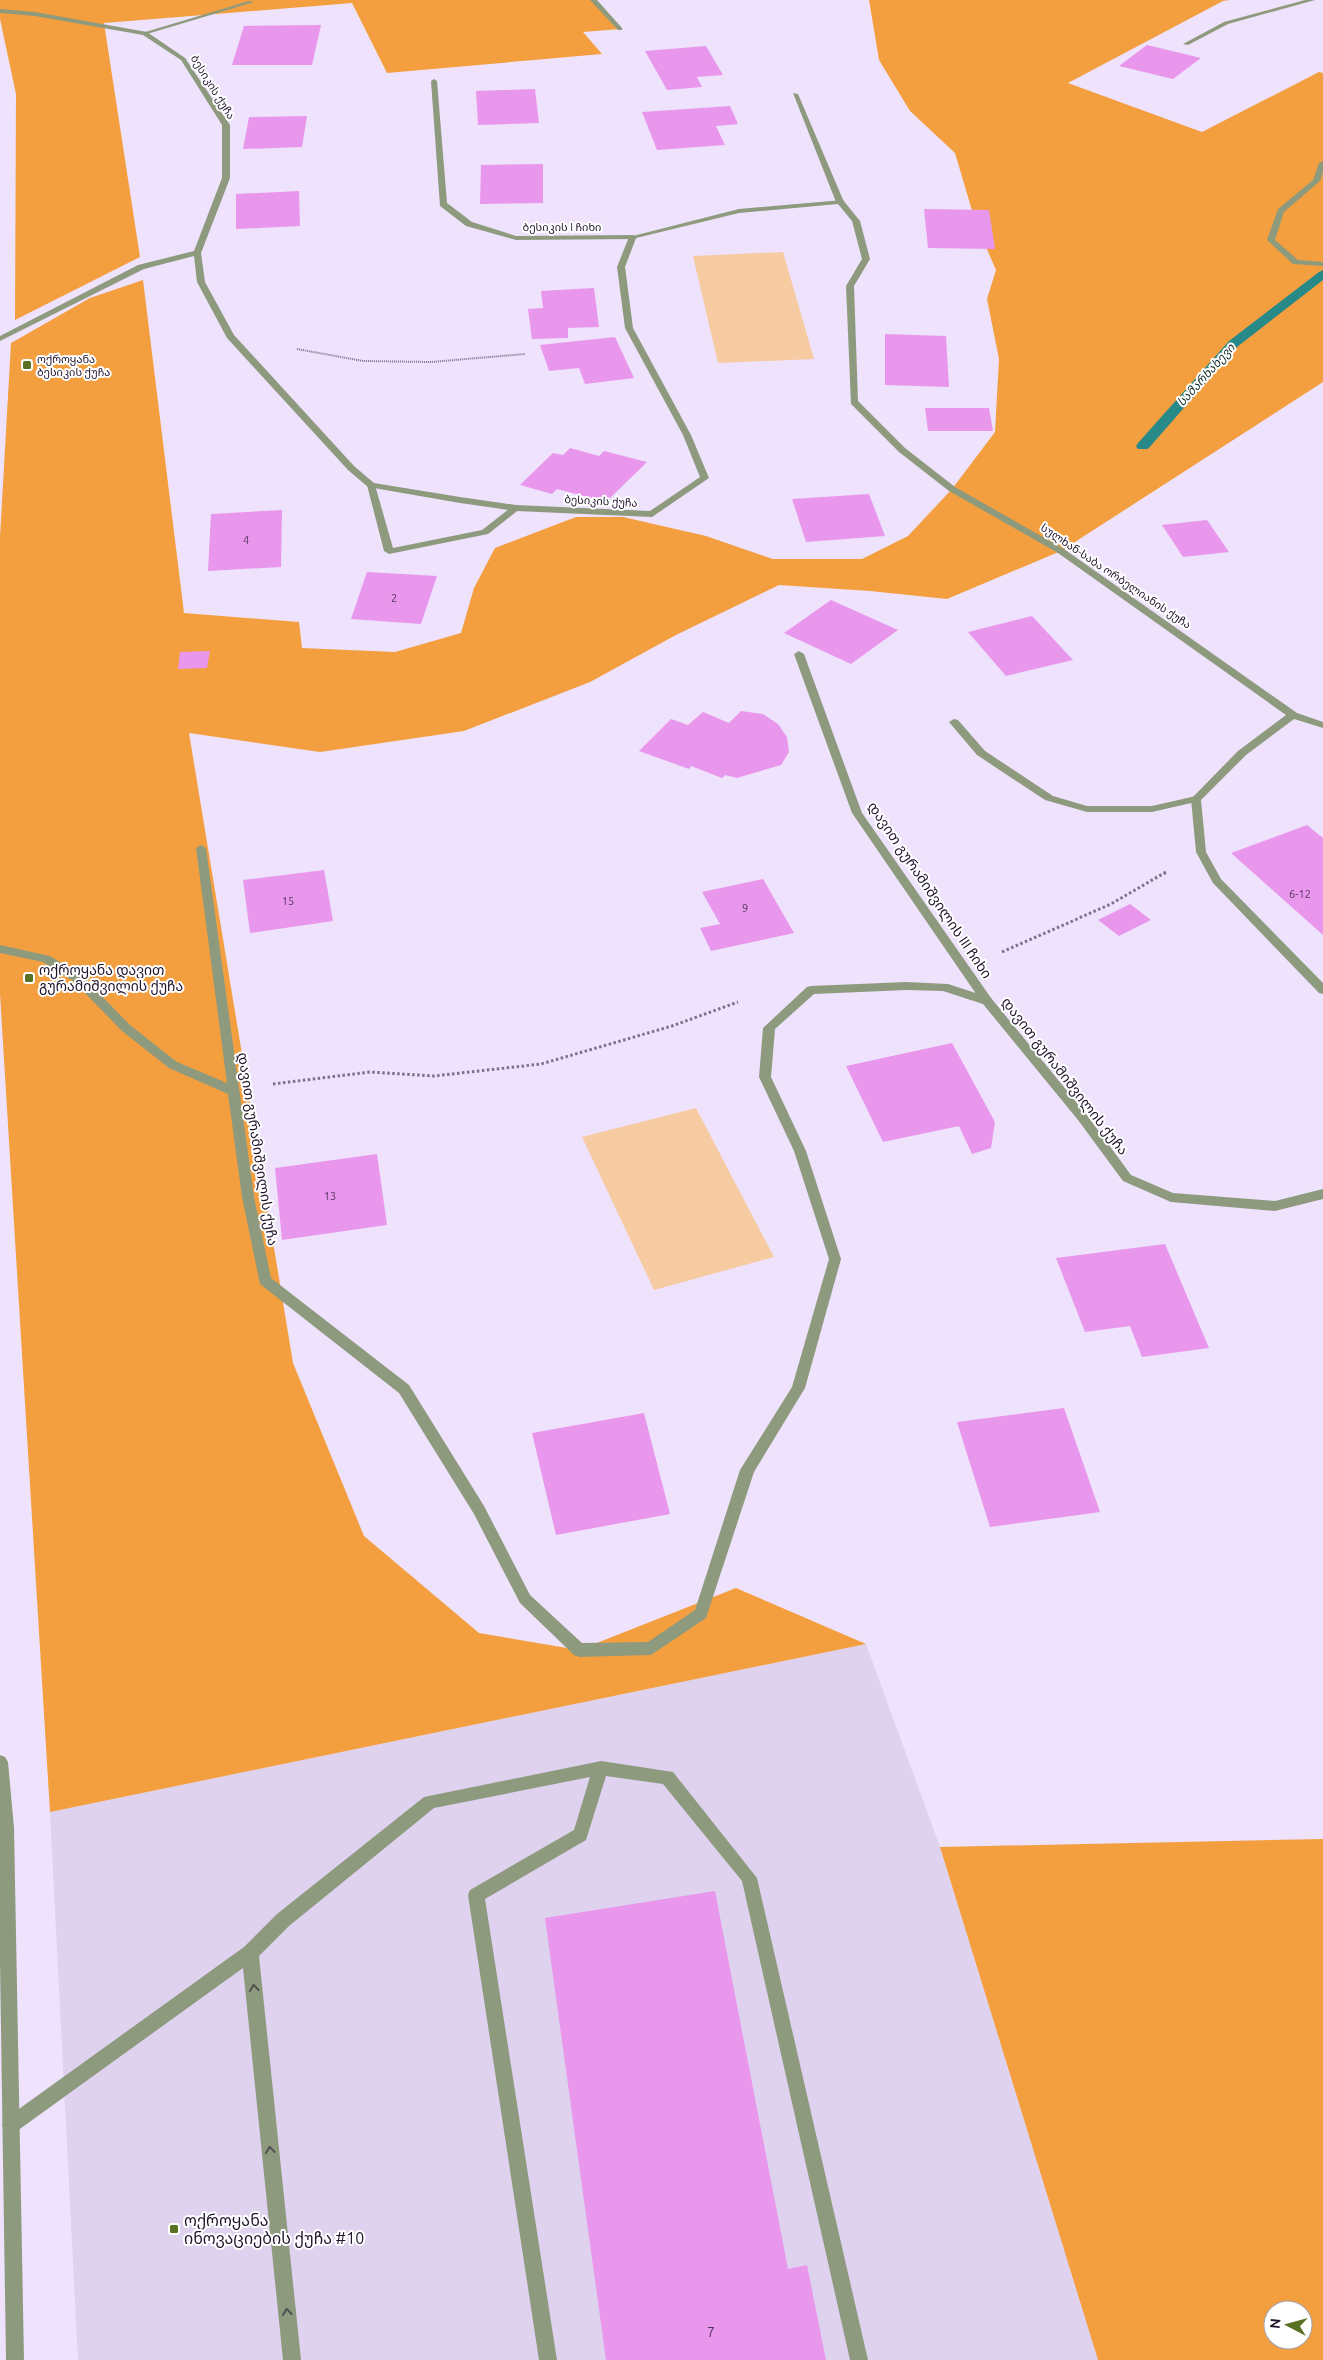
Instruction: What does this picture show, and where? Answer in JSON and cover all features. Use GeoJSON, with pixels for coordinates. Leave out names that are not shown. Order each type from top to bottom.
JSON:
{"type":"FeatureCollection","features":[{"type":"Feature","properties":{"kind":"street"},"geometry":{"type":"LineString","coordinates":[[593,0],[620,28]]}},
{"type":"Feature","properties":{"kind":"street"},"geometry":{"type":"LineString","coordinates":[[1186,44],[1226,23],[1312,0]]}},
{"type":"Feature","properties":{"kind":"street"},"geometry":{"type":"LineString","coordinates":[[145,33],[251,2]]}},
{"type":"Feature","properties":{"kind":"street","name":"ბესიკის ქუჩა"},"geometry":{"type":"LineString","coordinates":[[0,11],[36,14],[145,33],[183,59],[226,125],[226,178],[197,253],[201,282],[230,336],[352,468],[372,485],[516,508],[652,514],[705,478],[687,435],[629,328],[621,267],[633,237]]}},
{"type":"Feature","properties":{"kind":"street","name":"ბესიკის I ჩიხი"},"geometry":{"type":"LineString","coordinates":[[434,82],[443,204],[470,224],[516,238],[633,237]]}},
{"type":"Feature","properties":{"kind":"street","name":"სულხან-საბა ორბელიანის ქუჩა"},"geometry":{"type":"LineString","coordinates":[[795,94],[840,202],[856,221],[866,259],[850,286],[854,402],[902,450],[952,489],[1061,551],[1293,715]]}},
{"type":"Feature","properties":{"kind":"street"},"geometry":{"type":"LineString","coordinates":[[1323,163],[1316,181],[1282,211],[1271,240],[1296,262],[1323,264]]}},
{"type":"Feature","properties":{"kind":"street"},"geometry":{"type":"LineString","coordinates":[[633,237],[739,211],[840,202]]}},
{"type":"Feature","properties":{"kind":"street"},"geometry":{"type":"LineString","coordinates":[[0,339],[141,267],[197,253]]}},
{"type":"Feature","properties":{"kind":"street"},"geometry":{"type":"LineString","coordinates":[[372,485],[389,550],[485,532],[516,508]]}},
{"type":"Feature","properties":{"kind":"street","name":"დავით გურამიშვილის III ჩიხი"},"geometry":{"type":"LineString","coordinates":[[798,654],[857,813],[987,1001]]}},
{"type":"Feature","properties":{"kind":"street"},"geometry":{"type":"LineString","coordinates":[[954,722],[981,753],[1049,798],[1087,809],[1152,809],[1196,799],[1242,753],[1293,715],[1323,725]]}},
{"type":"Feature","properties":{"kind":"street"},"geometry":{"type":"LineString","coordinates":[[1196,799],[1201,852],[1217,881],[1323,990]]}},
{"type":"Feature","properties":{"kind":"street","name":"დავით გურამიშვილის ქუჩა"},"geometry":{"type":"LineString","coordinates":[[201,848],[248,1197],[265,1280],[404,1389],[479,1510],[525,1599],[579,1650],[651,1648],[701,1614],[747,1470],[798,1388],[835,1259],[800,1151],[765,1077],[769,1028],[812,990],[906,986],[944,987],[987,1001],[1082,1117],[1126,1178],[1170,1197],[1275,1206],[1323,1194]]}},
{"type":"Feature","properties":{"kind":"street"},"geometry":{"type":"LineString","coordinates":[[0,949],[46,959],[77,978],[126,1028],[173,1065],[233,1091]]}},
{"type":"Feature","properties":{"kind":"street"},"geometry":{"type":"LineString","coordinates":[[0,1762],[6,1828],[15,2360]]}},
{"type":"Feature","properties":{"kind":"street"},"geometry":{"type":"LineString","coordinates":[[11,2125],[250,1953],[283,1920],[430,1802],[602,1768],[667,1777],[749,1878],[859,2360]]}},
{"type":"Feature","properties":{"kind":"street"},"geometry":{"type":"LineString","coordinates":[[548,2360],[476,1895],[580,1834],[602,1768]]}},
{"type":"Feature","properties":{"kind":"street"},"geometry":{"type":"LineString","coordinates":[[250,1953],[292,2360]]}},
{"type":"Feature","properties":{"kind":"path"},"geometry":{"type":"LineString","coordinates":[[230,336],[363,361],[431,362],[525,354]]}},
{"type":"Feature","properties":{"kind":"path"},"geometry":{"type":"LineString","coordinates":[[965,969],[1111,904],[1201,852]]}},
{"type":"Feature","properties":{"kind":"path"},"geometry":{"type":"LineString","coordinates":[[233,1091],[311,1078],[370,1072],[434,1076],[541,1064],[672,1026],[741,1002]]}},
{"type":"Feature","properties":{"kind":"shaded area"},"geometry":{"type":"Polygon","coordinates":[[[0,0],[593,0],[620,29],[583,32],[602,54],[387,73],[352,3],[104,23],[140,257],[15,320],[16,94],[0,19],[0,0]]]}},
{"type":"Feature","properties":{"kind":"shaded area"},"geometry":{"type":"Polygon","coordinates":[[[869,0],[1229,0],[1223,1],[1068,83],[1202,132],[1319,72],[1323,73],[1323,382],[1061,551],[947,599],[870,591],[779,585],[676,635],[590,682],[464,731],[320,752],[189,733],[293,1363],[364,1536],[479,1633],[579,1650],[736,1588],[866,1644],[50,1812],[0,994],[0,537],[11,343],[90,298],[143,280],[184,613],[299,622],[302,648],[395,652],[461,633],[474,588],[495,548],[576,517],[623,517],[706,536],[773,559],[862,559],[908,536],[952,489],[995,432],[999,359],[987,299],[996,270],[976,224],[955,153],[910,111],[879,60],[869,0]]]}},
{"type":"Feature","properties":{"kind":"shaded area"},"geometry":{"type":"Polygon","coordinates":[[[783,252],[814,359],[718,363],[693,256],[783,252]]]}},
{"type":"Feature","properties":{"kind":"shaded area"},"geometry":{"type":"Polygon","coordinates":[[[696,1108],[774,1257],[654,1290],[582,1137],[696,1108]]]}},
{"type":"Feature","properties":{"kind":"shaded area"},"geometry":{"type":"Polygon","coordinates":[[[866,1644],[940,1847],[1098,2360],[78,2360],[50,1812],[866,1644]]]}},
{"type":"Feature","properties":{"kind":"shaded area"},"geometry":{"type":"Polygon","coordinates":[[[1323,1839],[1323,2360],[1098,2360],[940,1847],[1323,1839]]]}},
{"type":"Feature","properties":{"kind":"building"},"geometry":{"type":"Polygon","coordinates":[[[321,25],[312,65],[232,65],[244,26],[321,25]]]}},
{"type":"Feature","properties":{"kind":"building"},"geometry":{"type":"Polygon","coordinates":[[[1147,45],[1201,58],[1173,79],[1119,66],[1147,45]]]}},
{"type":"Feature","properties":{"kind":"building"},"geometry":{"type":"Polygon","coordinates":[[[706,46],[723,75],[697,77],[702,87],[667,90],[645,51],[706,46]]]}},
{"type":"Feature","properties":{"kind":"building"},"geometry":{"type":"Polygon","coordinates":[[[535,89],[539,123],[478,125],[476,91],[535,89]]]}},
{"type":"Feature","properties":{"kind":"building"},"geometry":{"type":"Polygon","coordinates":[[[730,106],[738,124],[716,126],[725,145],[657,150],[642,112],[730,106]]]}},
{"type":"Feature","properties":{"kind":"building"},"geometry":{"type":"Polygon","coordinates":[[[307,116],[302,147],[243,149],[249,117],[307,116]]]}},
{"type":"Feature","properties":{"kind":"building"},"geometry":{"type":"Polygon","coordinates":[[[543,164],[543,203],[480,204],[481,165],[543,164]]]}},
{"type":"Feature","properties":{"kind":"building"},"geometry":{"type":"Polygon","coordinates":[[[299,191],[300,226],[236,229],[236,194],[299,191]]]}},
{"type":"Feature","properties":{"kind":"building"},"geometry":{"type":"Polygon","coordinates":[[[924,209],[989,210],[995,249],[928,248],[924,209]]]}},
{"type":"Feature","properties":{"kind":"building"},"geometry":{"type":"Polygon","coordinates":[[[594,288],[599,327],[568,328],[568,338],[532,339],[528,309],[543,308],[541,291],[594,288]]]}},
{"type":"Feature","properties":{"kind":"building"},"geometry":{"type":"Polygon","coordinates":[[[885,334],[946,336],[949,387],[885,385],[885,334]]]}},
{"type":"Feature","properties":{"kind":"building"},"geometry":{"type":"Polygon","coordinates":[[[615,337],[634,378],[585,384],[579,368],[549,371],[540,345],[615,337]]]}},
{"type":"Feature","properties":{"kind":"building"},"geometry":{"type":"Polygon","coordinates":[[[925,408],[989,408],[993,431],[928,431],[925,408]]]}},
{"type":"Feature","properties":{"kind":"building"},"geometry":{"type":"Polygon","coordinates":[[[570,448],[599,456],[604,451],[647,462],[606,502],[557,489],[552,494],[520,485],[553,453],[563,455],[570,448]]]}},
{"type":"Feature","properties":{"kind":"building"},"geometry":{"type":"Polygon","coordinates":[[[869,494],[885,536],[806,542],[792,499],[869,494]]]}},
{"type":"Feature","properties":{"kind":"building"},"geometry":{"type":"Polygon","coordinates":[[[282,510],[281,567],[208,571],[211,514],[282,510]]]}},
{"type":"Feature","properties":{"kind":"building"},"geometry":{"type":"Polygon","coordinates":[[[1207,520],[1229,552],[1183,557],[1162,525],[1207,520]]]}},
{"type":"Feature","properties":{"kind":"building"},"geometry":{"type":"Polygon","coordinates":[[[367,572],[437,576],[421,624],[351,619],[367,572]]]}},
{"type":"Feature","properties":{"kind":"building"},"geometry":{"type":"Polygon","coordinates":[[[831,600],[898,630],[851,664],[784,633],[831,600]]]}},
{"type":"Feature","properties":{"kind":"building"},"geometry":{"type":"Polygon","coordinates":[[[1032,616],[1073,660],[1006,676],[968,632],[1032,616]]]}},
{"type":"Feature","properties":{"kind":"building"},"geometry":{"type":"Polygon","coordinates":[[[210,651],[207,668],[178,669],[180,652],[210,651]]]}},
{"type":"Feature","properties":{"kind":"building"},"geometry":{"type":"Polygon","coordinates":[[[741,711],[763,714],[778,724],[787,737],[789,752],[781,765],[737,778],[725,775],[722,778],[691,766],[689,769],[639,751],[671,719],[688,725],[703,712],[729,723],[741,711]]]}},
{"type":"Feature","properties":{"kind":"building"},"geometry":{"type":"Polygon","coordinates":[[[1307,825],[1323,838],[1323,935],[1231,853],[1307,825]]]}},
{"type":"Feature","properties":{"kind":"building"},"geometry":{"type":"Polygon","coordinates":[[[324,870],[333,921],[250,933],[243,880],[324,870]]]}},
{"type":"Feature","properties":{"kind":"building"},"geometry":{"type":"Polygon","coordinates":[[[763,879],[794,933],[711,951],[700,928],[720,924],[702,892],[763,879]]]}},
{"type":"Feature","properties":{"kind":"building"},"geometry":{"type":"Polygon","coordinates":[[[1130,904],[1151,920],[1119,936],[1098,920],[1130,904]]]}},
{"type":"Feature","properties":{"kind":"building"},"geometry":{"type":"Polygon","coordinates":[[[952,1043],[995,1122],[991,1148],[972,1154],[959,1126],[883,1142],[846,1066],[952,1043]]]}},
{"type":"Feature","properties":{"kind":"building"},"geometry":{"type":"Polygon","coordinates":[[[377,1154],[387,1225],[282,1240],[275,1168],[377,1154]]]}},
{"type":"Feature","properties":{"kind":"building"},"geometry":{"type":"Polygon","coordinates":[[[1165,1244],[1209,1348],[1142,1357],[1130,1326],[1085,1332],[1056,1258],[1165,1244]]]}},
{"type":"Feature","properties":{"kind":"building"},"geometry":{"type":"Polygon","coordinates":[[[1064,1408],[1100,1512],[990,1527],[957,1422],[1064,1408]]]}},
{"type":"Feature","properties":{"kind":"building"},"geometry":{"type":"Polygon","coordinates":[[[644,1413],[670,1514],[556,1535],[532,1433],[644,1413]]]}},
{"type":"Feature","properties":{"kind":"building"},"geometry":{"type":"Polygon","coordinates":[[[715,1891],[788,2269],[807,2265],[826,2360],[606,2360],[545,1918],[715,1891]]]}},
{"type":"Feature","properties":{"kind":"waterway","name":"სამარხახევი"},"geometry":{"type":"LineString","coordinates":[[1143,446],[1233,344],[1323,274]]}},
{"type":"Feature","properties":{"kind":"place","name":"ოქროყანა ბესიკის ქუჩა"},"geometry":{"type":"Point","coordinates":[27,365]}},
{"type":"Feature","properties":{"kind":"place","name":"ოქროყანა დავით გურამიშვილის ქუჩა"},"geometry":{"type":"Point","coordinates":[29,978]}},
{"type":"Feature","properties":{"kind":"place","name":"ოქროყანა ინოვაციების ქუჩა #10"},"geometry":{"type":"Point","coordinates":[174,2229]}}]}
